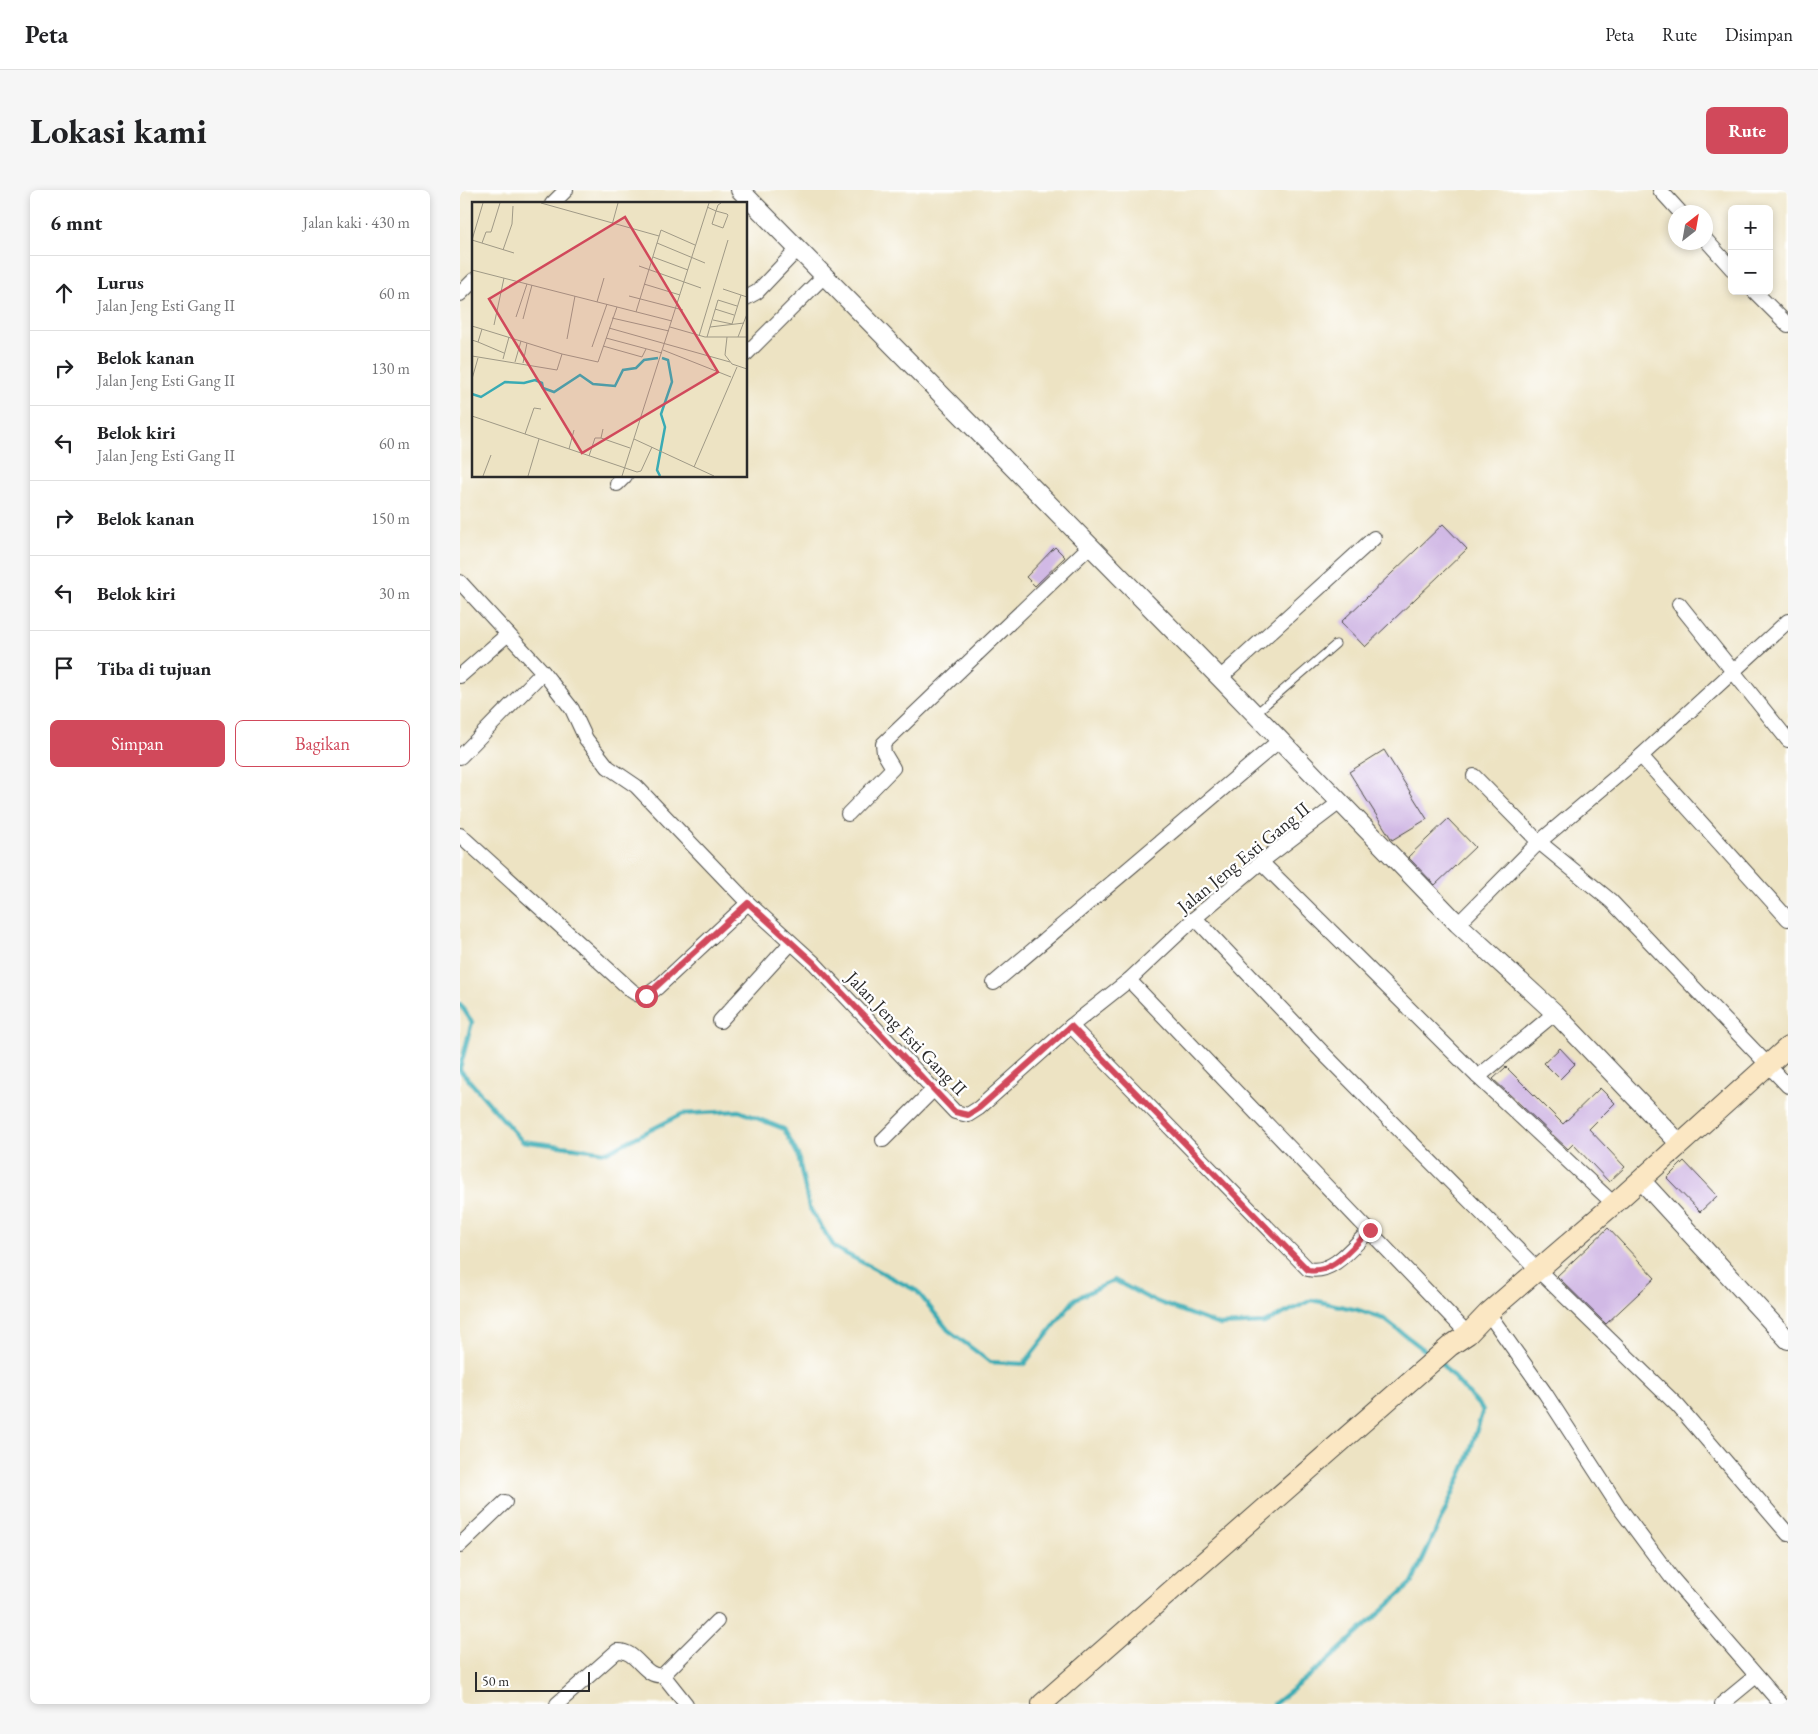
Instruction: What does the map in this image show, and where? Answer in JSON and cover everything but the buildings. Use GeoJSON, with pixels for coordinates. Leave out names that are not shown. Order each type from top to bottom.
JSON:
{"type":"FeatureCollection","features":[{"type":"Feature","properties":{"kind":"main road"},"geometry":{"type":"LineString","coordinates":[[1042,1704],[1450,1346],[1468,1334],[1488,1313],[1614,1204],[1788,1047]]}},
{"type":"Feature","properties":{"kind":"street"},"geometry":{"type":"LineString","coordinates":[[554,202],[566,190]]}},
{"type":"Feature","properties":{"kind":"street"},"geometry":{"type":"LineString","coordinates":[[740,190],[1089,547],[1220,678],[1458,924],[1555,1013],[1680,1143]]}},
{"type":"Feature","properties":{"kind":"street"},"geometry":{"type":"LineString","coordinates":[[1663,191],[1674,205]]}},
{"type":"Feature","properties":{"kind":"street"},"geometry":{"type":"LineString","coordinates":[[1713,248],[1728,265]]}},
{"type":"Feature","properties":{"kind":"street"},"geometry":{"type":"LineString","coordinates":[[748,297],[757,292],[797,250]]}},
{"type":"Feature","properties":{"kind":"street"},"geometry":{"type":"LineString","coordinates":[[748,352],[824,276]]}},
{"type":"Feature","properties":{"kind":"street"},"geometry":{"type":"LineString","coordinates":[[460,294],[472,282]]}},
{"type":"Feature","properties":{"kind":"street"},"geometry":{"type":"LineString","coordinates":[[1758,295],[1788,325]]}},
{"type":"Feature","properties":{"kind":"street"},"geometry":{"type":"LineString","coordinates":[[1220,678],[1374,538]]}},
{"type":"Feature","properties":{"kind":"street"},"geometry":{"type":"LineString","coordinates":[[848,814],[893,768],[884,752],[883,744],[1089,547]]}},
{"type":"Feature","properties":{"kind":"street","name":"Jalan Jeng Esti Gang II"},"geometry":{"type":"LineString","coordinates":[[460,582],[543,672],[572,709],[586,739],[608,767],[636,786],[748,903],[814,963],[955,1112],[968,1115],[979,1108],[1071,1026],[1129,980],[1195,918],[1261,862],[1340,802]]}},
{"type":"Feature","properties":{"kind":"street"},"geometry":{"type":"LineString","coordinates":[[1679,604],[1788,740]]}},
{"type":"Feature","properties":{"kind":"street"},"geometry":{"type":"LineString","coordinates":[[1458,924],[1539,842],[1641,756],[1788,621]]}},
{"type":"Feature","properties":{"kind":"street"},"geometry":{"type":"LineString","coordinates":[[460,676],[508,634]]}},
{"type":"Feature","properties":{"kind":"street"},"geometry":{"type":"LineString","coordinates":[[460,757],[543,672]]}},
{"type":"Feature","properties":{"kind":"street"},"geometry":{"type":"LineString","coordinates":[[994,983],[1280,740]]}},
{"type":"Feature","properties":{"kind":"street"},"geometry":{"type":"LineString","coordinates":[[1641,756],[1788,919]]}},
{"type":"Feature","properties":{"kind":"street"},"geometry":{"type":"LineString","coordinates":[[1474,776],[1539,842],[1612,901],[1788,1086]]}},
{"type":"Feature","properties":{"kind":"street"},"geometry":{"type":"LineString","coordinates":[[460,836],[632,991],[642,997],[658,987],[748,903]]}},
{"type":"Feature","properties":{"kind":"street"},"geometry":{"type":"LineString","coordinates":[[1261,862],[1478,1077],[1614,1204]]}},
{"type":"Feature","properties":{"kind":"street"},"geometry":{"type":"LineString","coordinates":[[1195,918],[1327,1057],[1538,1270],[1678,1406],[1788,1534]]}},
{"type":"Feature","properties":{"kind":"street"},"geometry":{"type":"LineString","coordinates":[[720,1021],[791,943]]}},
{"type":"Feature","properties":{"kind":"street"},"geometry":{"type":"LineString","coordinates":[[1129,980],[1468,1334]]}},
{"type":"Feature","properties":{"kind":"street"},"geometry":{"type":"LineString","coordinates":[[1478,1077],[1555,1013]]}},
{"type":"Feature","properties":{"kind":"street"},"geometry":{"type":"LineString","coordinates":[[1071,1026],[1308,1270],[1315,1271],[1335,1264],[1370,1230]]}},
{"type":"Feature","properties":{"kind":"street"},"geometry":{"type":"LineString","coordinates":[[883,1140],[934,1089]]}},
{"type":"Feature","properties":{"kind":"street"},"geometry":{"type":"LineString","coordinates":[[1641,1180],[1788,1340]]}},
{"type":"Feature","properties":{"kind":"street"},"geometry":{"type":"LineString","coordinates":[[1488,1313],[1545,1393],[1619,1507],[1671,1577],[1781,1704]]}},
{"type":"Feature","properties":{"kind":"street"},"geometry":{"type":"LineString","coordinates":[[460,1545],[505,1502]]}},
{"type":"Feature","properties":{"kind":"street"},"geometry":{"type":"LineString","coordinates":[[663,1675],[717,1621]]}},
{"type":"Feature","properties":{"kind":"street"},"geometry":{"type":"LineString","coordinates":[[557,1704],[605,1660],[619,1651],[629,1653],[654,1674],[663,1675],[686,1704]]}},
{"type":"Feature","properties":{"kind":"street"},"geometry":{"type":"LineString","coordinates":[[1722,1704],[1756,1676]]}},
{"type":"Feature","properties":{"kind":"lane"},"geometry":{"type":"LineString","coordinates":[[1255,714],[1336,644]]}},
{"type":"Feature","properties":{"kind":"waterway"},"geometry":{"type":"LineString","coordinates":[[460,1004],[472,1022],[460,1068]]}},
{"type":"Feature","properties":{"kind":"waterway"},"geometry":{"type":"LineString","coordinates":[[460,1070],[522,1141],[607,1152],[682,1114],[739,1111],[784,1129],[798,1155],[809,1207],[835,1248],[917,1291],[948,1330],[990,1362],[1024,1364],[1075,1299],[1114,1280],[1150,1299],[1219,1325],[1264,1323],[1312,1300],[1358,1310],[1384,1319],[1431,1355]]}},
{"type":"Feature","properties":{"kind":"waterway"},"geometry":{"type":"LineString","coordinates":[[1274,1704],[1325,1663],[1412,1583],[1466,1464],[1483,1410],[1439,1361]]}},
{"type":"Feature","properties":{"kind":"route"},"geometry":{"type":"LineString","coordinates":[[646,996],[748,903],[814,963],[955,1112],[968,1115],[979,1108],[1071,1026],[1308,1270],[1315,1271],[1335,1264],[1370,1230]]}}]}
